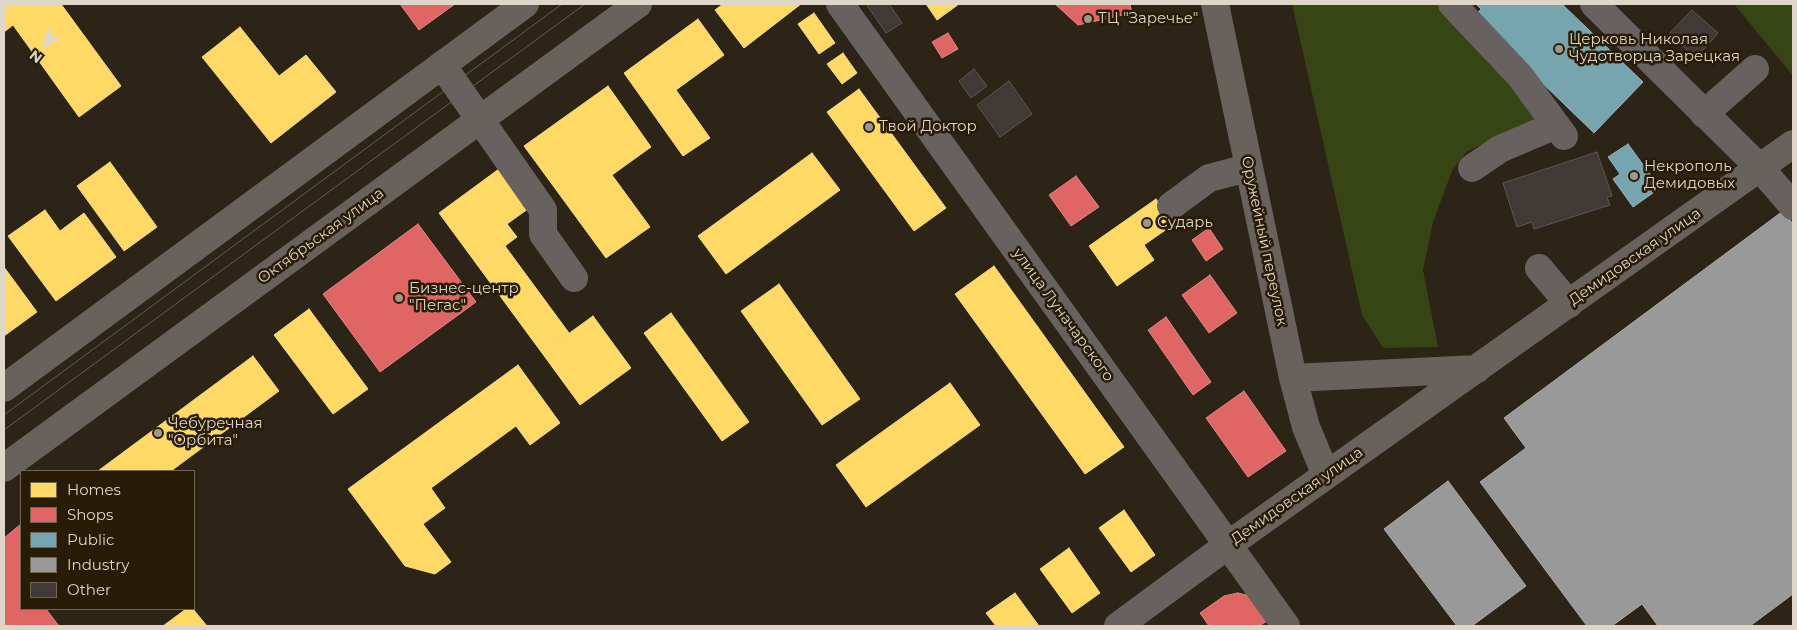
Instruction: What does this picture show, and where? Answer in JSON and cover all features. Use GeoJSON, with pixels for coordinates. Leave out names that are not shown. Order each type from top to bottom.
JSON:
{"type":"FeatureCollection","features":[{"type":"Feature","properties":{"kind":"main road"},"geometry":{"type":"LineString","coordinates":[[4,388],[525,4]]}},
{"type":"Feature","properties":{"kind":"main road","name":"Октябрьская улица"},"geometry":{"type":"LineString","coordinates":[[4,468],[638,4]]}},
{"type":"Feature","properties":{"kind":"main road","name":"Оружейный переулок"},"geometry":{"type":"LineString","coordinates":[[1215,4],[1293,378],[1308,435],[1326,475]]}},
{"type":"Feature","properties":{"kind":"main road","name":"Демидовская улица"},"geometry":{"type":"LineString","coordinates":[[1228,546],[1793,144]]}},
{"type":"Feature","properties":{"kind":"main road"},"geometry":{"type":"LineString","coordinates":[[1293,378],[1477,369]]}},
{"type":"Feature","properties":{"kind":"main road","name":"улица Луначарского"},"geometry":{"type":"LineString","coordinates":[[1228,546],[1286,626]]}},
{"type":"Feature","properties":{"kind":"street","name":"улица Луначарского"},"geometry":{"type":"LineString","coordinates":[[840,4],[1228,546]]}},
{"type":"Feature","properties":{"kind":"street"},"geometry":{"type":"LineString","coordinates":[[1452,4],[1520,76],[1560,130],[1500,149],[1472,168]]}},
{"type":"Feature","properties":{"kind":"street"},"geometry":{"type":"LineString","coordinates":[[1594,4],[1760,168],[1793,206]]}},
{"type":"Feature","properties":{"kind":"street"},"geometry":{"type":"LineString","coordinates":[[442,64],[543,210],[543,234],[574,278]]}},
{"type":"Feature","properties":{"kind":"street"},"geometry":{"type":"LineString","coordinates":[[1704,114],[1755,69]]}},
{"type":"Feature","properties":{"kind":"street"},"geometry":{"type":"LineString","coordinates":[[1171,206],[1209,178],[1248,168]]}},
{"type":"Feature","properties":{"kind":"street"},"geometry":{"type":"LineString","coordinates":[[1539,268],[1569,304]]}},
{"type":"Feature","properties":{"kind":"street","name":"Демидовская улица"},"geometry":{"type":"LineString","coordinates":[[1118,626],[1228,546]]}},
{"type":"Feature","properties":{"kind":"green space"},"geometry":{"type":"Polygon","coordinates":[[[1292,4],[1444,4],[1537,118],[1466,152],[1452,171],[1433,222],[1423,270],[1438,347],[1383,348],[1362,315],[1292,4]]]}},
{"type":"Feature","properties":{"kind":"green space"},"geometry":{"type":"Polygon","coordinates":[[[1734,4],[1793,4],[1793,76],[1734,4]]]}},
{"type":"Feature","properties":{"kind":"building: Homes"},"geometry":{"type":"Polygon","coordinates":[[[4,4],[61,4],[121,86],[79,117],[13,25],[4,32],[4,4]]]}},
{"type":"Feature","properties":{"kind":"building: Homes"},"geometry":{"type":"Polygon","coordinates":[[[723,4],[801,4],[744,48],[715,10],[723,4]]]}},
{"type":"Feature","properties":{"kind":"building: Homes"},"geometry":{"type":"Polygon","coordinates":[[[926,4],[959,4],[937,20],[926,4]]]}},
{"type":"Feature","properties":{"kind":"building: Homes"},"geometry":{"type":"Polygon","coordinates":[[[814,13],[835,43],[819,54],[798,24],[814,13]]]}},
{"type":"Feature","properties":{"kind":"building: Homes"},"geometry":{"type":"Polygon","coordinates":[[[698,19],[724,55],[676,90],[710,138],[683,156],[624,73],[698,19]]]}},
{"type":"Feature","properties":{"kind":"building: Homes"},"geometry":{"type":"Polygon","coordinates":[[[240,27],[279,76],[306,55],[336,92],[271,143],[202,57],[240,27]]]}},
{"type":"Feature","properties":{"kind":"building: Homes"},"geometry":{"type":"Polygon","coordinates":[[[843,53],[857,73],[842,84],[827,64],[843,53]]]}},
{"type":"Feature","properties":{"kind":"building: Homes"},"geometry":{"type":"Polygon","coordinates":[[[608,86],[651,147],[612,175],[650,227],[606,258],[524,146],[608,86]]]}},
{"type":"Feature","properties":{"kind":"building: Homes"},"geometry":{"type":"Polygon","coordinates":[[[859,89],[946,208],[914,231],[827,112],[859,89]]]}},
{"type":"Feature","properties":{"kind":"building: Homes"},"geometry":{"type":"Polygon","coordinates":[[[812,153],[840,190],[726,274],[698,236],[812,153]]]}},
{"type":"Feature","properties":{"kind":"building: Homes"},"geometry":{"type":"Polygon","coordinates":[[[110,162],[157,227],[124,251],[77,186],[110,162]]]}},
{"type":"Feature","properties":{"kind":"building: Homes"},"geometry":{"type":"Polygon","coordinates":[[[503,166],[532,206],[507,224],[517,237],[478,266],[439,213],[503,166]]]}},
{"type":"Feature","properties":{"kind":"building: Homes"},"geometry":{"type":"Polygon","coordinates":[[[1156,199],[1174,224],[1144,245],[1154,260],[1117,286],[1089,246],[1156,199]]]}},
{"type":"Feature","properties":{"kind":"building: Homes"},"geometry":{"type":"Polygon","coordinates":[[[45,210],[60,231],[84,213],[116,257],[56,301],[8,236],[45,210]]]}},
{"type":"Feature","properties":{"kind":"building: Homes"},"geometry":{"type":"Polygon","coordinates":[[[505,246],[569,333],[542,353],[478,266],[505,246]]]}},
{"type":"Feature","properties":{"kind":"building: Homes"},"geometry":{"type":"Polygon","coordinates":[[[994,266],[1124,447],[1085,474],[955,294],[994,266]]]}},
{"type":"Feature","properties":{"kind":"building: Homes"},"geometry":{"type":"Polygon","coordinates":[[[4,267],[37,312],[4,336],[4,267]]]}},
{"type":"Feature","properties":{"kind":"building: Homes"},"geometry":{"type":"Polygon","coordinates":[[[779,284],[860,399],[822,425],[741,311],[779,284]]]}},
{"type":"Feature","properties":{"kind":"building: Homes"},"geometry":{"type":"Polygon","coordinates":[[[309,309],[368,389],[333,414],[274,335],[309,309]]]}},
{"type":"Feature","properties":{"kind":"building: Homes"},"geometry":{"type":"Polygon","coordinates":[[[671,313],[749,422],[722,441],[644,333],[671,313]]]}},
{"type":"Feature","properties":{"kind":"building: Homes"},"geometry":{"type":"Polygon","coordinates":[[[593,316],[631,368],[580,405],[542,353],[593,316]]]}},
{"type":"Feature","properties":{"kind":"building: Homes"},"geometry":{"type":"Polygon","coordinates":[[[253,356],[279,391],[172,470],[99,470],[253,356]]]}},
{"type":"Feature","properties":{"kind":"building: Homes"},"geometry":{"type":"Polygon","coordinates":[[[518,365],[560,423],[530,445],[516,426],[431,488],[445,508],[423,524],[451,562],[435,574],[405,566],[348,489],[518,365]]]}},
{"type":"Feature","properties":{"kind":"building: Homes"},"geometry":{"type":"Polygon","coordinates":[[[950,383],[980,425],[866,507],[836,465],[950,383]]]}},
{"type":"Feature","properties":{"kind":"building: Homes"},"geometry":{"type":"Polygon","coordinates":[[[1124,510],[1155,555],[1131,572],[1099,528],[1124,510]]]}},
{"type":"Feature","properties":{"kind":"building: Homes"},"geometry":{"type":"Polygon","coordinates":[[[1069,548],[1100,593],[1072,613],[1040,569],[1069,548]]]}},
{"type":"Feature","properties":{"kind":"building: Homes"},"geometry":{"type":"Polygon","coordinates":[[[1015,593],[1039,626],[996,626],[986,613],[1015,593]]]}},
{"type":"Feature","properties":{"kind":"building: Homes"},"geometry":{"type":"Polygon","coordinates":[[[185,610],[194,610],[207,626],[163,626],[185,610]]]}},
{"type":"Feature","properties":{"kind":"building: Shops"},"geometry":{"type":"Polygon","coordinates":[[[400,4],[455,4],[419,30],[400,4]]]}},
{"type":"Feature","properties":{"kind":"building: Shops","name":"ТЦ \"Заречье\""},"geometry":{"type":"Polygon","coordinates":[[[1055,4],[1130,4],[1132,13],[1078,25],[1055,4]]]}},
{"type":"Feature","properties":{"kind":"building: Shops"},"geometry":{"type":"Polygon","coordinates":[[[948,33],[958,49],[942,58],[932,42],[948,33]]]}},
{"type":"Feature","properties":{"kind":"building: Shops"},"geometry":{"type":"Polygon","coordinates":[[[1076,176],[1099,207],[1071,226],[1049,195],[1076,176]]]}},
{"type":"Feature","properties":{"kind":"building: Shops","name":"Бизнес-центр \"Пегас\""},"geometry":{"type":"Polygon","coordinates":[[[418,224],[476,302],[380,372],[323,294],[418,224]]]}},
{"type":"Feature","properties":{"kind":"building: Shops"},"geometry":{"type":"Polygon","coordinates":[[[1209,228],[1223,249],[1206,261],[1192,240],[1209,228]]]}},
{"type":"Feature","properties":{"kind":"building: Shops"},"geometry":{"type":"Polygon","coordinates":[[[1210,275],[1237,313],[1209,333],[1182,295],[1210,275]]]}},
{"type":"Feature","properties":{"kind":"building: Shops"},"geometry":{"type":"Polygon","coordinates":[[[1166,317],[1211,382],[1193,395],[1148,330],[1166,317]]]}},
{"type":"Feature","properties":{"kind":"building: Shops"},"geometry":{"type":"Polygon","coordinates":[[[1244,391],[1286,451],[1248,477],[1206,418],[1244,391]]]}},
{"type":"Feature","properties":{"kind":"building: Shops"},"geometry":{"type":"Polygon","coordinates":[[[20,525],[20,610],[47,610],[59,626],[4,626],[4,538],[20,525]]]}},
{"type":"Feature","properties":{"kind":"building: Shops"},"geometry":{"type":"Polygon","coordinates":[[[1238,593],[1250,596],[1267,621],[1259,626],[1209,626],[1200,613],[1224,596],[1238,593]]]}},
{"type":"Feature","properties":{"kind":"building: Public","name":"Церковь Николая Чудотворца Зарецкая"},"geometry":{"type":"Polygon","coordinates":[[[1476,4],[1562,4],[1643,82],[1594,133],[1474,17],[1481,9],[1476,4]]]}},
{"type":"Feature","properties":{"kind":"building: Public","name":"Некрополь Демидовых"},"geometry":{"type":"Polygon","coordinates":[[[1628,144],[1660,188],[1633,207],[1613,179],[1620,174],[1608,157],[1628,144]]]}},
{"type":"Feature","properties":{"kind":"building: Industry"},"geometry":{"type":"Polygon","coordinates":[[[1783,211],[1793,224],[1793,594],[1750,626],[1658,626],[1642,604],[1612,626],[1587,626],[1480,482],[1526,448],[1504,418],[1783,211]]]}},
{"type":"Feature","properties":{"kind":"building: Industry"},"geometry":{"type":"Polygon","coordinates":[[[1448,481],[1526,586],[1472,626],[1457,626],[1384,529],[1448,481]]]}},
{"type":"Feature","properties":{"kind":"building: Other"},"geometry":{"type":"Polygon","coordinates":[[[866,4],[889,4],[902,23],[886,33],[866,4]]]}},
{"type":"Feature","properties":{"kind":"building: Other"},"geometry":{"type":"Polygon","coordinates":[[[1692,10],[1718,33],[1696,58],[1669,34],[1692,10]]]}},
{"type":"Feature","properties":{"kind":"building: Other"},"geometry":{"type":"Polygon","coordinates":[[[974,69],[987,86],[971,98],[959,81],[974,69]]]}},
{"type":"Feature","properties":{"kind":"building: Other"},"geometry":{"type":"Polygon","coordinates":[[[1009,81],[1032,114],[1000,137],[977,105],[1009,81]]]}},
{"type":"Feature","properties":{"kind":"building: Other"},"geometry":{"type":"Polygon","coordinates":[[[1597,152],[1612,196],[1607,197],[1610,205],[1534,229],[1532,222],[1517,227],[1503,183],[1597,152]]]}},
{"type":"Feature","properties":{"kind":"tram line"},"geometry":{"type":"LineString","coordinates":[[4,415],[562,4]]}},
{"type":"Feature","properties":{"kind":"tram line"},"geometry":{"type":"LineString","coordinates":[[4,430],[585,4]]}},
{"type":"Feature","properties":{"kind":"place","name":"ТЦ \"Заречье\""},"geometry":{"type":"Point","coordinates":[1088,19]}},
{"type":"Feature","properties":{"kind":"place","name":"Церковь Николая Чудотворца Зарецкая"},"geometry":{"type":"Point","coordinates":[1559,49]}},
{"type":"Feature","properties":{"kind":"place","name":"Твой Доктор"},"geometry":{"type":"Point","coordinates":[869,127]}},
{"type":"Feature","properties":{"kind":"place","name":"Некрополь Демидовых"},"geometry":{"type":"Point","coordinates":[1634,176]}},
{"type":"Feature","properties":{"kind":"place","name":"Сударь"},"geometry":{"type":"Point","coordinates":[1147,223]}},
{"type":"Feature","properties":{"kind":"place","name":"Бизнес-центр \"Пегас\""},"geometry":{"type":"Point","coordinates":[399,298]}},
{"type":"Feature","properties":{"kind":"place","name":"Чебуречная \"Орбита\""},"geometry":{"type":"Point","coordinates":[158,433]}}]}
